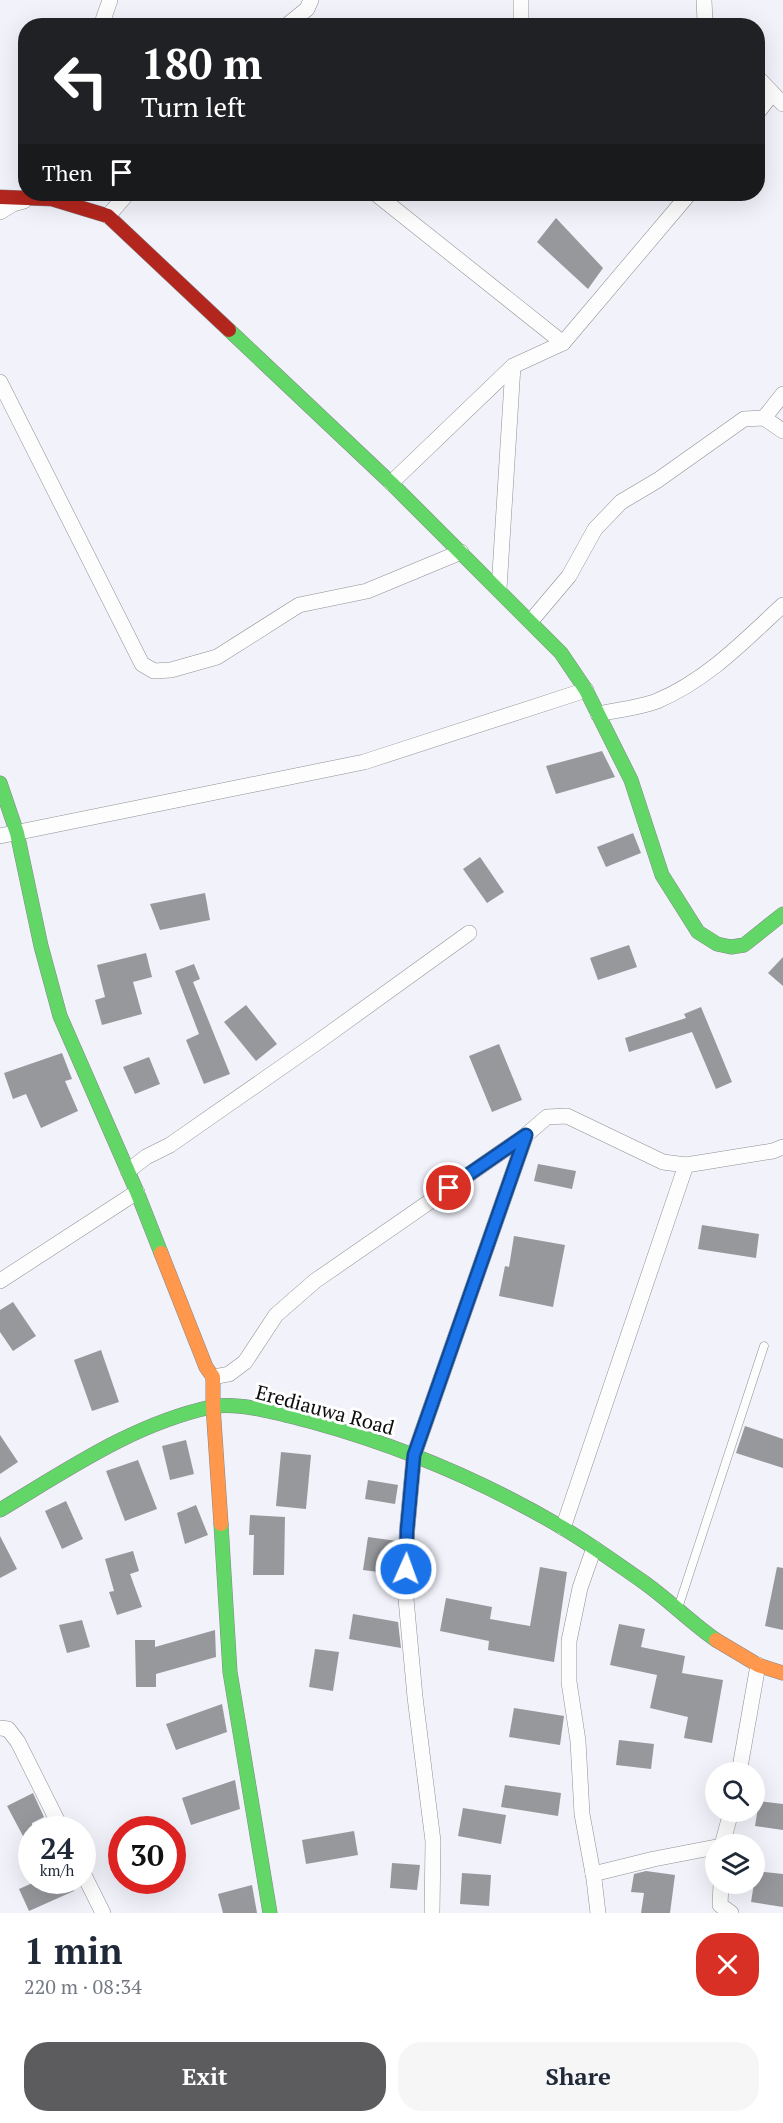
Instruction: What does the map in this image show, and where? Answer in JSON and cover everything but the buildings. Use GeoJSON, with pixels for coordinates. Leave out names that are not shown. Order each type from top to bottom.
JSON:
{"type":"FeatureCollection","features":[{"type":"Feature","properties":{"kind":"street"},"geometry":{"type":"LineString","coordinates":[[104,18],[110,0]]}},
{"type":"Feature","properties":{"kind":"street"},"geometry":{"type":"LineString","coordinates":[[296,18],[307,9],[311,0]]}},
{"type":"Feature","properties":{"kind":"street"},"geometry":{"type":"LineString","coordinates":[[521,0],[521,18]]}},
{"type":"Feature","properties":{"kind":"street"},"geometry":{"type":"LineString","coordinates":[[704,0],[705,18]]}},
{"type":"Feature","properties":{"kind":"street"},"geometry":{"type":"LineString","coordinates":[[765,85],[778,99],[765,107]]}},
{"type":"Feature","properties":{"kind":"street"},"geometry":{"type":"LineString","coordinates":[[0,197],[18,198]]}},
{"type":"Feature","properties":{"kind":"street"},"geometry":{"type":"LineString","coordinates":[[0,212],[23,201]]}},
{"type":"Feature","properties":{"kind":"street"},"geometry":{"type":"LineString","coordinates":[[67,201],[108,216],[391,483],[561,653],[586,690],[631,780],[663,874],[698,932],[717,944],[744,945],[783,914]]}},
{"type":"Feature","properties":{"kind":"street"},"geometry":{"type":"LineString","coordinates":[[108,216],[121,201]]}},
{"type":"Feature","properties":{"kind":"street"},"geometry":{"type":"LineString","coordinates":[[385,201],[563,343]]}},
{"type":"Feature","properties":{"kind":"street"},"geometry":{"type":"LineString","coordinates":[[391,483],[513,366],[563,343],[683,201]]}},
{"type":"Feature","properties":{"kind":"street"},"geometry":{"type":"LineString","coordinates":[[499,589],[513,366]]}},
{"type":"Feature","properties":{"kind":"street"},"geometry":{"type":"LineString","coordinates":[[0,382],[141,664],[154,671],[217,657],[298,605],[367,591],[461,552]]}},
{"type":"Feature","properties":{"kind":"street"},"geometry":{"type":"LineString","coordinates":[[764,418],[783,394]]}},
{"type":"Feature","properties":{"kind":"street"},"geometry":{"type":"LineString","coordinates":[[531,621],[569,576],[595,529],[621,502],[658,480],[744,419],[764,418],[783,431]]}},
{"type":"Feature","properties":{"kind":"street"},"geometry":{"type":"LineString","coordinates":[[598,714],[656,701],[689,685],[716,667],[783,605]]}},
{"type":"Feature","properties":{"kind":"street"},"geometry":{"type":"LineString","coordinates":[[0,836],[364,762],[586,690]]}},
{"type":"Feature","properties":{"kind":"street"},"geometry":{"type":"LineString","coordinates":[[0,783],[17,833],[41,946],[60,1016],[137,1192],[206,1367],[213,1377],[230,1672],[270,1913]]}},
{"type":"Feature","properties":{"kind":"street"},"geometry":{"type":"LineString","coordinates":[[128,1171],[315,1044],[469,933]]}},
{"type":"Feature","properties":{"kind":"street"},"geometry":{"type":"LineString","coordinates":[[213,1377],[229,1374],[245,1362],[276,1315],[315,1281],[526,1135],[547,1117],[567,1116],[663,1162],[686,1165],[773,1151],[783,1147]]}},
{"type":"Feature","properties":{"kind":"street"},"geometry":{"type":"LineString","coordinates":[[432,1913],[433,1841],[415,1697],[405,1588],[407,1531],[414,1455],[526,1135]]}},
{"type":"Feature","properties":{"kind":"street"},"geometry":{"type":"LineString","coordinates":[[563,1528],[686,1165]]}},
{"type":"Feature","properties":{"kind":"street"},"geometry":{"type":"LineString","coordinates":[[0,1281],[137,1192]]}},
{"type":"Feature","properties":{"kind":"street","name":"Erediauwa Road"},"geometry":{"type":"LineString","coordinates":[[0,1510],[118,1440],[172,1418],[213,1406],[244,1407],[279,1413],[348,1432],[414,1455],[488,1489],[563,1528],[594,1548],[644,1582],[714,1639],[758,1665],[783,1673]]}},
{"type":"Feature","properties":{"kind":"street"},"geometry":{"type":"LineString","coordinates":[[594,1548],[580,1588],[569,1641],[569,1682],[578,1742],[582,1814],[598,1913]]}},
{"type":"Feature","properties":{"kind":"street"},"geometry":{"type":"LineString","coordinates":[[741,1762],[758,1665]]}},
{"type":"Feature","properties":{"kind":"street"},"geometry":{"type":"LineString","coordinates":[[0,1728],[8,1729],[18,1742],[55,1816]]}},
{"type":"Feature","properties":{"kind":"street"},"geometry":{"type":"LineString","coordinates":[[593,1875],[654,1859],[705,1849]]}},
{"type":"Feature","properties":{"kind":"street"},"geometry":{"type":"LineString","coordinates":[[94,1894],[103,1913]]}},
{"type":"Feature","properties":{"kind":"street"},"geometry":{"type":"LineString","coordinates":[[721,1894],[720,1905],[731,1913]]}},
{"type":"Feature","properties":{"kind":"lane"},"geometry":{"type":"LineString","coordinates":[[677,1609],[764,1346]]}},
{"type":"Feature","properties":{"kind":"traffic: fast"},"geometry":{"type":"LineString","coordinates":[[229,330],[391,483],[561,653],[586,690],[631,780],[662,875],[698,932],[717,944],[731,947],[744,945],[783,914]]}},
{"type":"Feature","properties":{"kind":"traffic: fast"},"geometry":{"type":"LineString","coordinates":[[0,783],[17,833],[41,946],[60,1016],[137,1192],[161,1253]]}},
{"type":"Feature","properties":{"kind":"traffic: fast"},"geometry":{"type":"LineString","coordinates":[[0,1510],[101,1450],[155,1425],[211,1407],[235,1406],[262,1410],[313,1422],[378,1442],[503,1495],[563,1528],[603,1554],[652,1588],[716,1640]]}},
{"type":"Feature","properties":{"kind":"traffic: fast"},"geometry":{"type":"LineString","coordinates":[[221,1524],[230,1672],[270,1913]]}},
{"type":"Feature","properties":{"kind":"traffic: slow"},"geometry":{"type":"LineString","coordinates":[[161,1253],[206,1367],[213,1377],[221,1524]]}},
{"type":"Feature","properties":{"kind":"traffic: slow"},"geometry":{"type":"LineString","coordinates":[[716,1640],[758,1665],[783,1673]]}},
{"type":"Feature","properties":{"kind":"traffic: jam"},"geometry":{"type":"LineString","coordinates":[[0,197],[18,198]]}},
{"type":"Feature","properties":{"kind":"traffic: jam"},"geometry":{"type":"LineString","coordinates":[[59,201],[108,216],[229,330]]}},
{"type":"Feature","properties":{"kind":"route"},"geometry":{"type":"LineString","coordinates":[[406,1569],[414,1455],[526,1135],[449,1188]]}}]}
